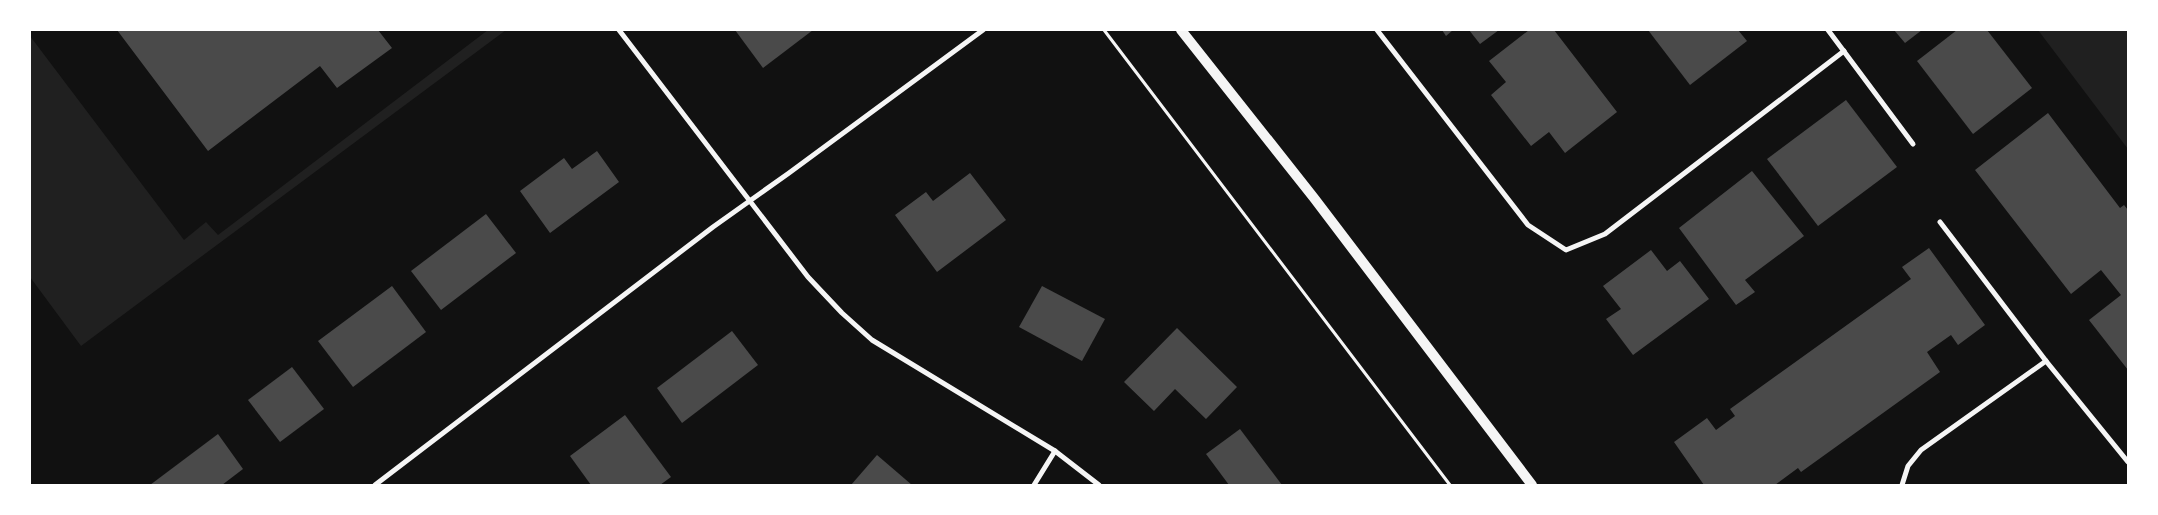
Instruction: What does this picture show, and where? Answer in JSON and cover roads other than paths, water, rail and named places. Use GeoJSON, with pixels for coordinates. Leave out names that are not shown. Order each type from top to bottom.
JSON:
{"type":"FeatureCollection","features":[{"type":"Feature","properties":{"kind":"main road"},"geometry":{"type":"LineString","coordinates":[[1181,30],[1314,198],[1532,485]]}},
{"type":"Feature","properties":{"kind":"street"},"geometry":{"type":"LineString","coordinates":[[619,30],[808,277],[842,313],[872,340],[1055,452],[1099,485]]}},
{"type":"Feature","properties":{"kind":"street"},"geometry":{"type":"LineString","coordinates":[[375,485],[750,200],[983,30]]}},
{"type":"Feature","properties":{"kind":"street"},"geometry":{"type":"LineString","coordinates":[[1377,30],[1528,225],[1566,250],[1605,234],[1844,51]]}},
{"type":"Feature","properties":{"kind":"street"},"geometry":{"type":"LineString","coordinates":[[1828,30],[1914,144]]}},
{"type":"Feature","properties":{"kind":"street"},"geometry":{"type":"LineString","coordinates":[[1940,222],[2046,361],[2128,462]]}},
{"type":"Feature","properties":{"kind":"street"},"geometry":{"type":"LineString","coordinates":[[1902,485],[1908,466],[1921,450],[2046,361]]}},
{"type":"Feature","properties":{"kind":"street"},"geometry":{"type":"LineString","coordinates":[[1034,485],[1055,452]]}}]}
